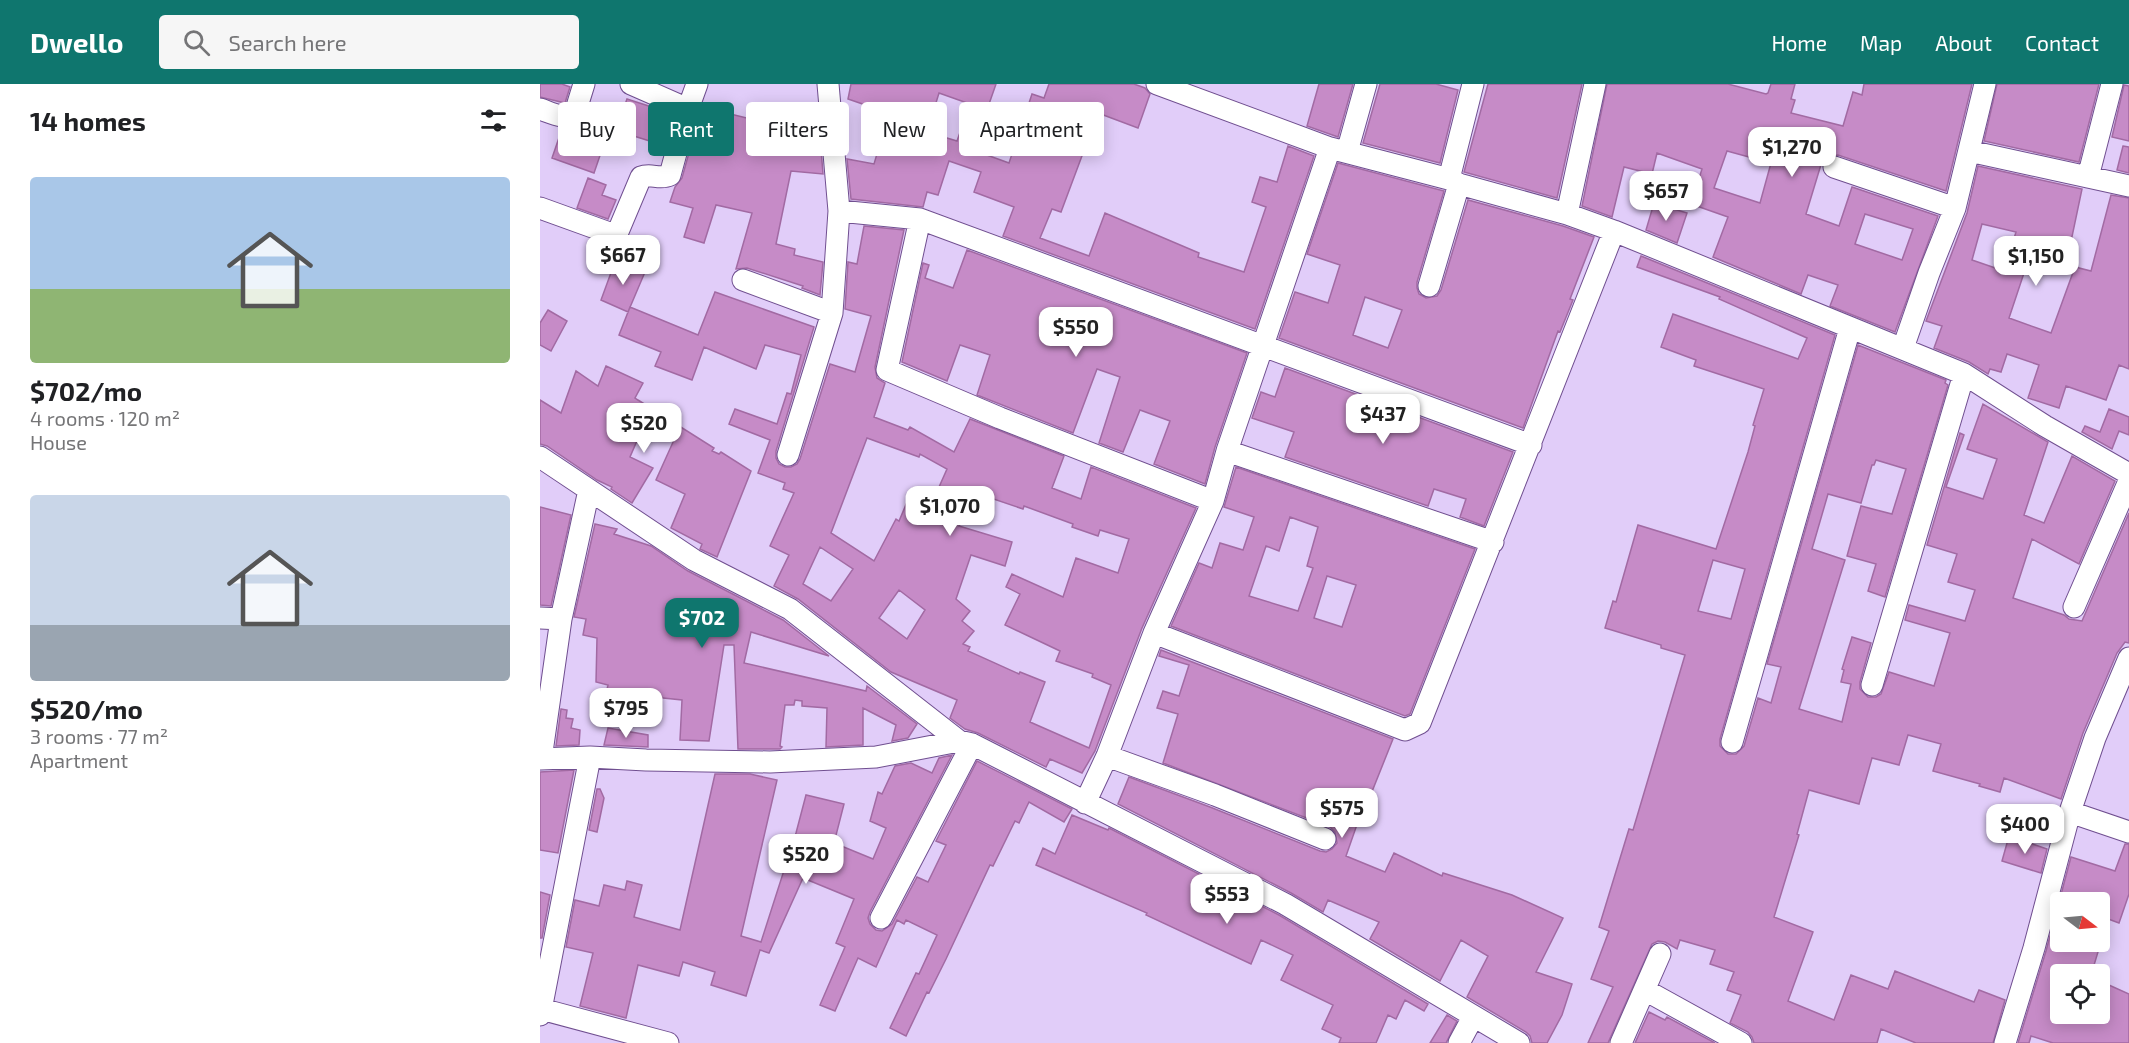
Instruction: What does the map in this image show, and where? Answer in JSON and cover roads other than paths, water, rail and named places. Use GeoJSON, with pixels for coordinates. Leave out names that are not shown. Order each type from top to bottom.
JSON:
{"type":"FeatureCollection","features":[{"type":"Feature","properties":{"kind":"street"},"geometry":{"type":"LineString","coordinates":[[540,109],[562,117],[572,115],[584,84]]}},
{"type":"Feature","properties":{"kind":"street"},"geometry":{"type":"LineString","coordinates":[[631,84],[672,102]]}},
{"type":"Feature","properties":{"kind":"street"},"geometry":{"type":"LineString","coordinates":[[691,102],[698,84]]}},
{"type":"Feature","properties":{"kind":"street"},"geometry":{"type":"LineString","coordinates":[[788,455],[832,313],[839,211],[828,84]]}},
{"type":"Feature","properties":{"kind":"street"},"geometry":{"type":"LineString","coordinates":[[1157,84],[1186,89],[1338,150],[1567,214],[1614,231],[1965,374],[2045,426],[2129,474]]}},
{"type":"Feature","properties":{"kind":"street"},"geometry":{"type":"LineString","coordinates":[[1085,803],[1107,756],[1154,633],[1213,501],[1227,451],[1264,345],[1338,150],[1366,84]]}},
{"type":"Feature","properties":{"kind":"street"},"geometry":{"type":"LineString","coordinates":[[1429,286],[1454,181],[1473,84]]}},
{"type":"Feature","properties":{"kind":"street"},"geometry":{"type":"LineString","coordinates":[[1567,214],[1595,84]]}},
{"type":"Feature","properties":{"kind":"street"},"geometry":{"type":"LineString","coordinates":[[1903,348],[1955,208],[1985,84]]}},
{"type":"Feature","properties":{"kind":"street"},"geometry":{"type":"LineString","coordinates":[[2088,177],[2112,84]]}},
{"type":"Feature","properties":{"kind":"street"},"geometry":{"type":"LineString","coordinates":[[1969,151],[2129,186]]}},
{"type":"Feature","properties":{"kind":"street"},"geometry":{"type":"LineString","coordinates":[[540,208],[617,234],[641,177],[646,175],[664,178],[670,176],[675,156]]}},
{"type":"Feature","properties":{"kind":"street"},"geometry":{"type":"LineString","coordinates":[[1834,167],[1955,208]]}},
{"type":"Feature","properties":{"kind":"street"},"geometry":{"type":"LineString","coordinates":[[839,211],[920,219],[1531,445]]}},
{"type":"Feature","properties":{"kind":"street"},"geometry":{"type":"LineString","coordinates":[[920,219],[888,370],[1000,418],[1213,501]]}},
{"type":"Feature","properties":{"kind":"street"},"geometry":{"type":"LineString","coordinates":[[1154,633],[1405,730],[1420,723],[1614,231]]}},
{"type":"Feature","properties":{"kind":"street"},"geometry":{"type":"LineString","coordinates":[[743,280],[832,313]]}},
{"type":"Feature","properties":{"kind":"street"},"geometry":{"type":"LineString","coordinates":[[1732,742],[1850,328]]}},
{"type":"Feature","properties":{"kind":"street"},"geometry":{"type":"LineString","coordinates":[[1872,685],[1965,374]]}},
{"type":"Feature","properties":{"kind":"street"},"geometry":{"type":"LineString","coordinates":[[1227,451],[1493,542]]}},
{"type":"Feature","properties":{"kind":"street"},"geometry":{"type":"LineString","coordinates":[[540,458],[694,560],[790,609],[965,742],[1285,904],[1519,1043]]}},
{"type":"Feature","properties":{"kind":"street"},"geometry":{"type":"LineString","coordinates":[[2074,607],[2129,481]]}},
{"type":"Feature","properties":{"kind":"street"},"geometry":{"type":"LineString","coordinates":[[590,490],[561,619],[540,759],[590,757],[770,762],[864,758],[965,742]]}},
{"type":"Feature","properties":{"kind":"street"},"geometry":{"type":"LineString","coordinates":[[540,618],[561,619]]}},
{"type":"Feature","properties":{"kind":"street"},"geometry":{"type":"LineString","coordinates":[[2005,1043],[2034,948],[2070,812],[2094,738],[2129,658]]}},
{"type":"Feature","properties":{"kind":"street"},"geometry":{"type":"LineString","coordinates":[[881,918],[965,742]]}},
{"type":"Feature","properties":{"kind":"street"},"geometry":{"type":"LineString","coordinates":[[1107,756],[1215,795],[1325,839]]}},
{"type":"Feature","properties":{"kind":"street"},"geometry":{"type":"LineString","coordinates":[[590,757],[541,1012],[668,1043]]}},
{"type":"Feature","properties":{"kind":"street"},"geometry":{"type":"LineString","coordinates":[[2070,812],[2129,832]]}},
{"type":"Feature","properties":{"kind":"street"},"geometry":{"type":"LineString","coordinates":[[1621,1043],[1660,954]]}},
{"type":"Feature","properties":{"kind":"street"},"geometry":{"type":"LineString","coordinates":[[1645,990],[1741,1043]]}},
{"type":"Feature","properties":{"kind":"street"},"geometry":{"type":"LineString","coordinates":[[1459,1043],[1473,1017]]}}]}
